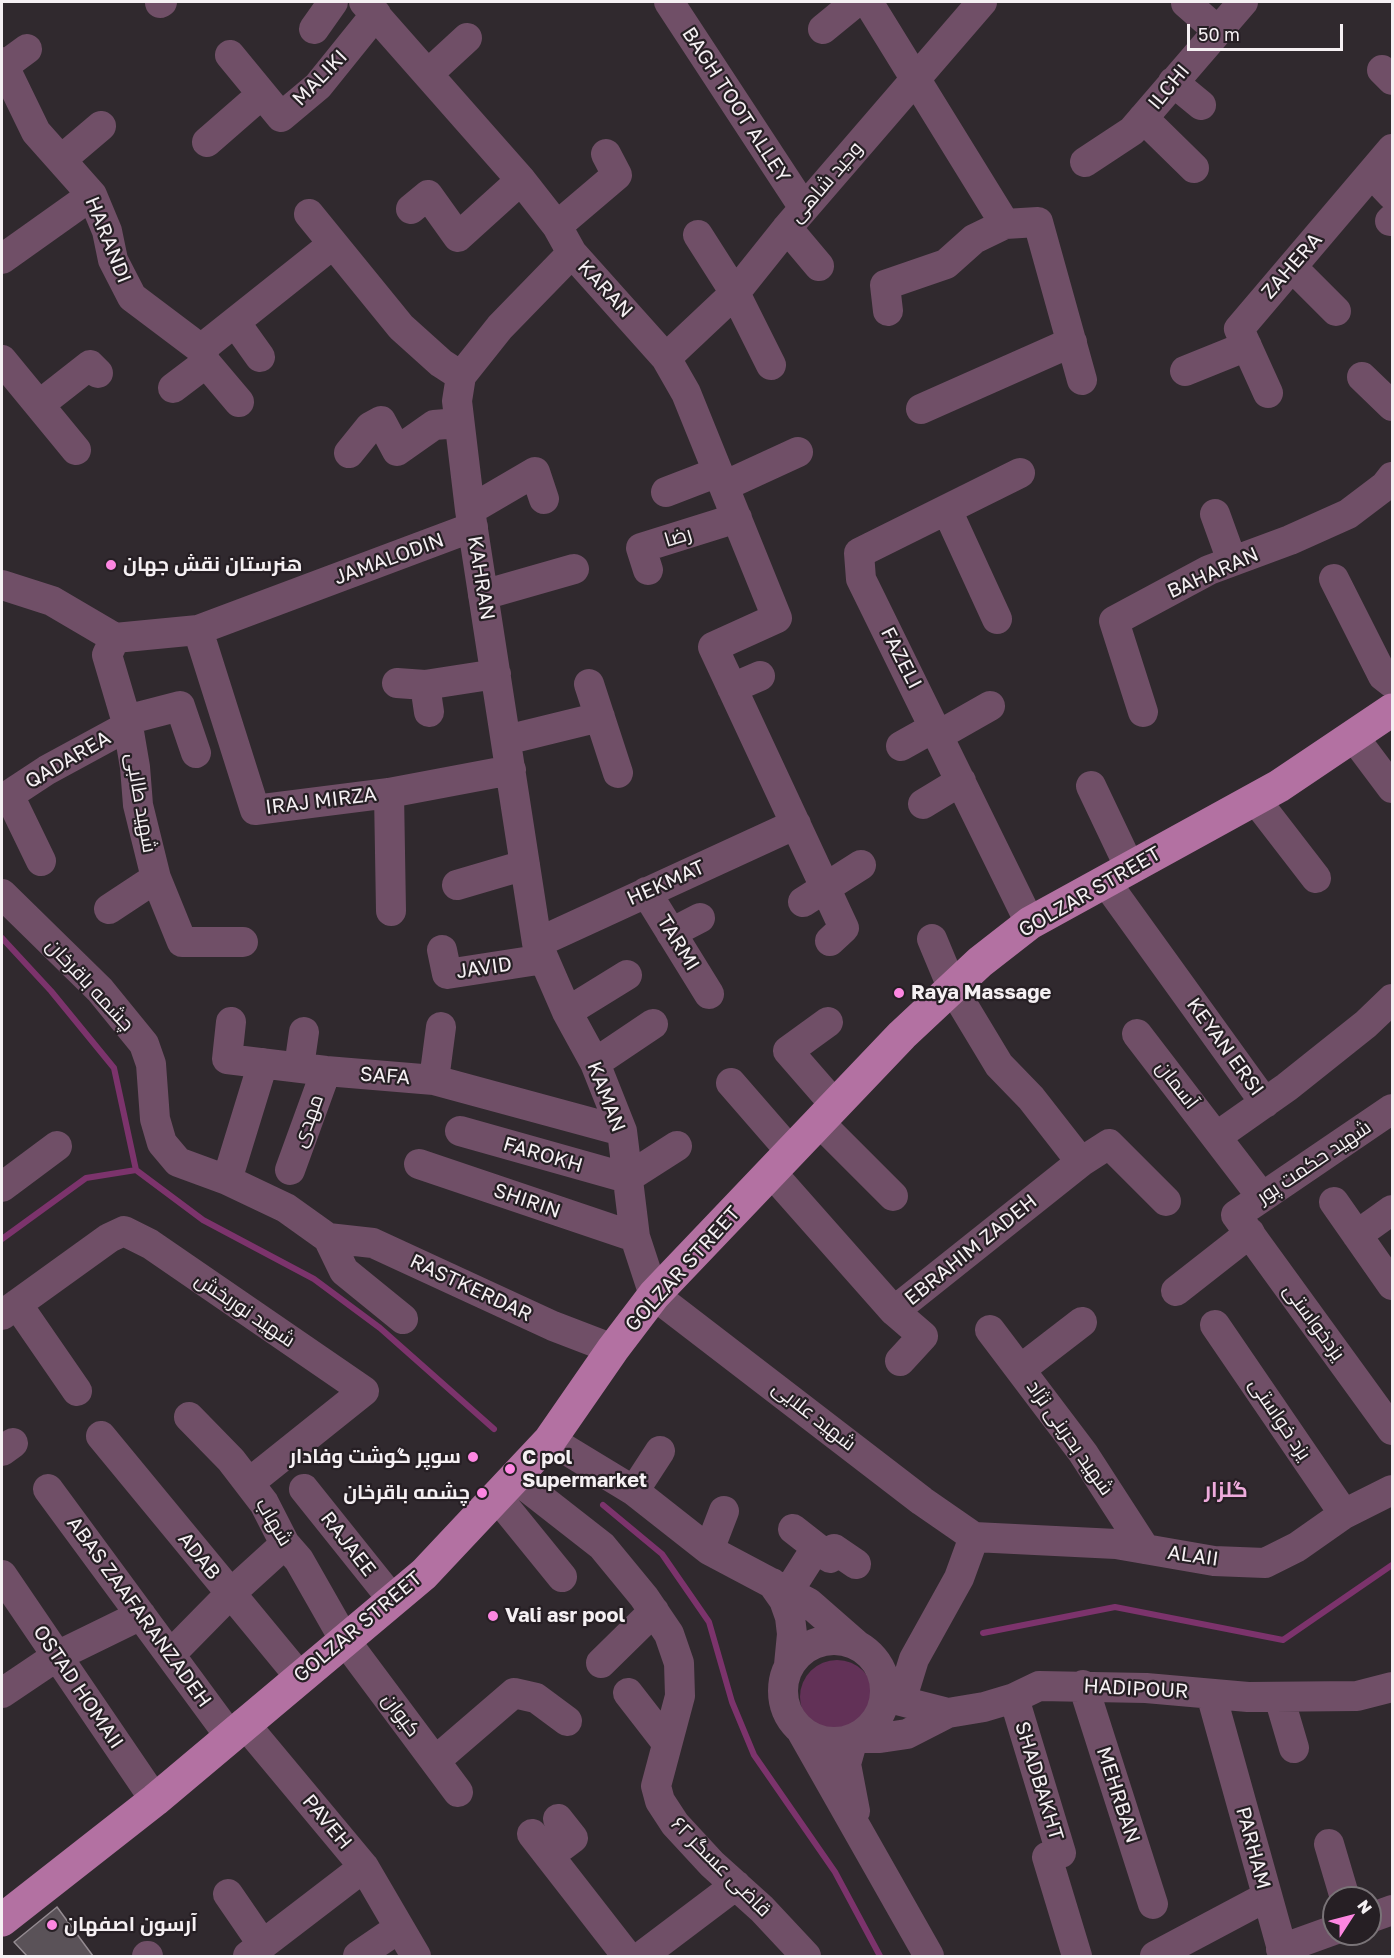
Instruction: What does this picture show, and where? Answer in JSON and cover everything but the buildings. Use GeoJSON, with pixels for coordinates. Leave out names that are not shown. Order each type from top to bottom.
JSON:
{"type":"FeatureCollection","features":[{"type":"Feature","properties":{"kind":"main road","name":"GOLZAR STREET"},"geometry":{"type":"LineString","coordinates":[[2,1920],[155,1800],[344,1638],[424,1574],[550,1440],[613,1348],[654,1295],[952,987],[1030,923],[1255,799],[1392,710]]}},
{"type":"Feature","properties":{"kind":"street"},"geometry":{"type":"LineString","coordinates":[[314,29],[333,2]]}},
{"type":"Feature","properties":{"kind":"street","name":"BAGH TOOT ALLEY"},"geometry":{"type":"LineString","coordinates":[[669,2],[795,218],[819,266]]}},
{"type":"Feature","properties":{"kind":"street"},"geometry":{"type":"LineString","coordinates":[[823,29],[856,2]]}},
{"type":"Feature","properties":{"kind":"street"},"geometry":{"type":"LineString","coordinates":[[868,2],[1005,224]]}},
{"type":"Feature","properties":{"kind":"street","name":"وحید شاهی"},"geometry":{"type":"LineString","coordinates":[[666,358],[735,293],[795,218],[982,2]]}},
{"type":"Feature","properties":{"kind":"street"},"geometry":{"type":"LineString","coordinates":[[1186,3],[1218,31]]}},
{"type":"Feature","properties":{"kind":"street","name":"KARAN"},"geometry":{"type":"LineString","coordinates":[[370,8],[521,180],[557,226],[572,253],[666,358],[686,393],[777,618],[713,647],[732,688]]}},
{"type":"Feature","properties":{"kind":"street","name":"MALIKI"},"geometry":{"type":"LineString","coordinates":[[207,142],[262,94],[280,117],[318,86],[370,8]]}},
{"type":"Feature","properties":{"kind":"street","name":"ILCHI"},"geometry":{"type":"LineString","coordinates":[[1085,162],[1132,131],[1218,31],[1248,8]]}},
{"type":"Feature","properties":{"kind":"street"},"geometry":{"type":"LineString","coordinates":[[429,73],[467,38]]}},
{"type":"Feature","properties":{"kind":"street"},"geometry":{"type":"LineString","coordinates":[[230,55],[262,94]]}},
{"type":"Feature","properties":{"kind":"street","name":"HARANDI"},"geometry":{"type":"LineString","coordinates":[[11,59],[36,132],[92,195],[108,231],[113,260],[132,297],[203,356],[239,402]]}},
{"type":"Feature","properties":{"kind":"street"},"geometry":{"type":"LineString","coordinates":[[1173,82],[1201,105]]}},
{"type":"Feature","properties":{"kind":"street"},"geometry":{"type":"LineString","coordinates":[[1143,118],[1194,168]]}},
{"type":"Feature","properties":{"kind":"street"},"geometry":{"type":"LineString","coordinates":[[61,160],[102,126]]}},
{"type":"Feature","properties":{"kind":"street","name":"ZAHERA"},"geometry":{"type":"LineString","coordinates":[[1268,393],[1239,329],[1392,149]]}},
{"type":"Feature","properties":{"kind":"street"},"geometry":{"type":"LineString","coordinates":[[557,226],[617,175],[606,154]]}},
{"type":"Feature","properties":{"kind":"street"},"geometry":{"type":"LineString","coordinates":[[1372,174],[1392,211]]}},
{"type":"Feature","properties":{"kind":"street"},"geometry":{"type":"LineString","coordinates":[[411,209],[428,195],[458,237],[521,180]]}},
{"type":"Feature","properties":{"kind":"street"},"geometry":{"type":"LineString","coordinates":[[2,259],[92,195]]}},
{"type":"Feature","properties":{"kind":"street"},"geometry":{"type":"LineString","coordinates":[[309,214],[401,327],[441,363],[461,376],[500,327],[572,253]]}},
{"type":"Feature","properties":{"kind":"street"},"geometry":{"type":"LineString","coordinates":[[888,310],[885,285],[946,264],[974,240],[1005,224],[1038,222],[1082,380]]}},
{"type":"Feature","properties":{"kind":"street"},"geometry":{"type":"LineString","coordinates":[[698,236],[735,293],[771,365]]}},
{"type":"Feature","properties":{"kind":"street"},"geometry":{"type":"LineString","coordinates":[[173,388],[235,322],[333,244]]}},
{"type":"Feature","properties":{"kind":"street"},"geometry":{"type":"LineString","coordinates":[[1292,267],[1336,311]]}},
{"type":"Feature","properties":{"kind":"street"},"geometry":{"type":"LineString","coordinates":[[235,322],[260,357]]}},
{"type":"Feature","properties":{"kind":"street"},"geometry":{"type":"LineString","coordinates":[[921,409],[1072,342]]}},
{"type":"Feature","properties":{"kind":"street"},"geometry":{"type":"LineString","coordinates":[[1185,371],[1247,346]]}},
{"type":"Feature","properties":{"kind":"street"},"geometry":{"type":"LineString","coordinates":[[2,360],[76,450]]}},
{"type":"Feature","properties":{"kind":"street"},"geometry":{"type":"LineString","coordinates":[[39,405],[90,365],[98,373]]}},
{"type":"Feature","properties":{"kind":"street","name":"KAHRAN"},"geometry":{"type":"LineString","coordinates":[[461,376],[457,401],[472,519],[525,865],[541,951]]}},
{"type":"Feature","properties":{"kind":"street"},"geometry":{"type":"LineString","coordinates":[[1362,377],[1392,406]]}},
{"type":"Feature","properties":{"kind":"street"},"geometry":{"type":"LineString","coordinates":[[349,453],[370,427],[381,421],[397,451],[434,425],[459,423]]}},
{"type":"Feature","properties":{"kind":"street"},"geometry":{"type":"LineString","coordinates":[[666,492],[721,479],[798,452]]}},
{"type":"Feature","properties":{"kind":"street","name":"JAMALODIN"},"geometry":{"type":"LineString","coordinates":[[115,638],[198,630],[472,519],[535,472],[544,499]]}},
{"type":"Feature","properties":{"kind":"street","name":"FAZELI"},"geometry":{"type":"LineString","coordinates":[[1020,473],[859,553],[861,579],[1030,923]]}},
{"type":"Feature","properties":{"kind":"street","name":"BAHARAN"},"geometry":{"type":"LineString","coordinates":[[1143,712],[1114,621],[1209,570],[1348,514],[1390,485]]}},
{"type":"Feature","properties":{"kind":"street"},"geometry":{"type":"LineString","coordinates":[[947,510],[997,619]]}},
{"type":"Feature","properties":{"kind":"street"},"geometry":{"type":"LineString","coordinates":[[1215,514],[1232,561]]}},
{"type":"Feature","properties":{"kind":"street","name":"رضا"},"geometry":{"type":"LineString","coordinates":[[648,570],[641,548],[737,518]]}},
{"type":"Feature","properties":{"kind":"street"},"geometry":{"type":"LineString","coordinates":[[483,595],[574,569]]}},
{"type":"Feature","properties":{"kind":"street"},"geometry":{"type":"LineString","coordinates":[[1334,579],[1383,676],[1392,683]]}},
{"type":"Feature","properties":{"kind":"street"},"geometry":{"type":"LineString","coordinates":[[2,585],[52,601],[115,638]]}},
{"type":"Feature","properties":{"kind":"street","name":"IRAJ MIRZA"},"geometry":{"type":"LineString","coordinates":[[198,630],[255,810],[389,793],[511,770]]}},
{"type":"Feature","properties":{"kind":"street","name":"شهید طالبی"},"geometry":{"type":"LineString","coordinates":[[115,638],[107,655],[127,723],[135,767],[138,805],[156,878],[182,942],[243,942]]}},
{"type":"Feature","properties":{"kind":"street"},"geometry":{"type":"LineString","coordinates":[[417,693],[496,674]]}},
{"type":"Feature","properties":{"kind":"street"},"geometry":{"type":"LineString","coordinates":[[760,676],[732,688],[796,825],[814,895],[843,928],[830,940]]}},
{"type":"Feature","properties":{"kind":"street"},"geometry":{"type":"LineString","coordinates":[[589,684],[618,772]]}},
{"type":"Feature","properties":{"kind":"street"},"geometry":{"type":"LineString","coordinates":[[127,723],[180,706],[196,753]]}},
{"type":"Feature","properties":{"kind":"street"},"geometry":{"type":"LineString","coordinates":[[901,746],[990,706]]}},
{"type":"Feature","properties":{"kind":"street"},"geometry":{"type":"LineString","coordinates":[[506,740],[600,717]]}},
{"type":"Feature","properties":{"kind":"street","name":"QADAREA"},"geometry":{"type":"LineString","coordinates":[[41,861],[9,795],[127,723]]}},
{"type":"Feature","properties":{"kind":"street"},"geometry":{"type":"LineString","coordinates":[[1353,736],[1392,788]]}},
{"type":"Feature","properties":{"kind":"street"},"geometry":{"type":"LineString","coordinates":[[923,804],[961,781]]}},
{"type":"Feature","properties":{"kind":"street","name":"KEYAN ERSI"},"geometry":{"type":"LineString","coordinates":[[1091,786],[1118,875],[1265,1103],[1216,1137]]}},
{"type":"Feature","properties":{"kind":"street","name":"IRAJ MIRZA"},"geometry":{"type":"LineString","coordinates":[[389,793],[391,911]]}},
{"type":"Feature","properties":{"kind":"street"},"geometry":{"type":"LineString","coordinates":[[1255,799],[1316,878]]}},
{"type":"Feature","properties":{"kind":"street","name":"HEKMAT"},"geometry":{"type":"LineString","coordinates":[[541,951],[646,892],[796,825]]}},
{"type":"Feature","properties":{"kind":"street"},"geometry":{"type":"LineString","coordinates":[[457,885],[525,865]]}},
{"type":"Feature","properties":{"kind":"street"},"geometry":{"type":"LineString","coordinates":[[814,895],[861,866]]}},
{"type":"Feature","properties":{"kind":"street"},"geometry":{"type":"LineString","coordinates":[[109,909],[156,878]]}},
{"type":"Feature","properties":{"kind":"street","name":"TARMI"},"geometry":{"type":"LineString","coordinates":[[646,892],[709,994]]}},
{"type":"Feature","properties":{"kind":"street","name":"چشمه باقرخان"},"geometry":{"type":"LineString","coordinates":[[2,894],[100,990],[144,1044],[151,1064],[155,1119],[162,1143],[178,1162],[227,1180],[286,1208],[328,1238],[344,1271],[403,1319]]}},
{"type":"Feature","properties":{"kind":"street"},"geometry":{"type":"LineString","coordinates":[[672,933],[700,918]]}},
{"type":"Feature","properties":{"kind":"street"},"geometry":{"type":"LineString","coordinates":[[932,939],[952,987],[999,1065],[1031,1098],[1081,1162]]}},
{"type":"Feature","properties":{"kind":"street","name":"JAVID"},"geometry":{"type":"LineString","coordinates":[[442,950],[447,974],[541,951]]}},
{"type":"Feature","properties":{"kind":"street","name":"KAMAN"},"geometry":{"type":"LineString","coordinates":[[541,951],[567,1012],[595,1063],[622,1131],[635,1237],[654,1295]]}},
{"type":"Feature","properties":{"kind":"street"},"geometry":{"type":"LineString","coordinates":[[567,1012],[627,975]]}},
{"type":"Feature","properties":{"kind":"street"},"geometry":{"type":"LineString","coordinates":[[1265,1103],[1366,1024],[1392,999]]}},
{"type":"Feature","properties":{"kind":"street","name":"SAFA"},"geometry":{"type":"LineString","coordinates":[[231,1022],[227,1059],[434,1080],[622,1131]]}},
{"type":"Feature","properties":{"kind":"street"},"geometry":{"type":"LineString","coordinates":[[828,1022],[788,1051],[827,1114],[893,1196]]}},
{"type":"Feature","properties":{"kind":"street"},"geometry":{"type":"LineString","coordinates":[[595,1063],[653,1024]]}},
{"type":"Feature","properties":{"kind":"street"},"geometry":{"type":"LineString","coordinates":[[434,1080],[441,1027]]}},
{"type":"Feature","properties":{"kind":"street","name":"مهدی"},"geometry":{"type":"LineString","coordinates":[[290,1170],[313,1069],[304,1032]]}},
{"type":"Feature","properties":{"kind":"street","name":"آسمان"},"geometry":{"type":"LineString","coordinates":[[1137,1034],[1216,1137]]}},
{"type":"Feature","properties":{"kind":"street"},"geometry":{"type":"LineString","coordinates":[[227,1180],[263,1063]]}},
{"type":"Feature","properties":{"kind":"street","name":"EBRAHIM ZADEH"},"geometry":{"type":"LineString","coordinates":[[731,1083],[781,1162],[894,1311],[1081,1162],[1109,1144],[1166,1202]]}},
{"type":"Feature","properties":{"kind":"street","name":"شهید حکمت پور"},"geometry":{"type":"LineString","coordinates":[[1176,1291],[1243,1224],[1262,1197],[1392,1109]]}},
{"type":"Feature","properties":{"kind":"street","name":"FAROKH"},"geometry":{"type":"LineString","coordinates":[[460,1131],[627,1178]]}},
{"type":"Feature","properties":{"kind":"street"},"geometry":{"type":"LineString","coordinates":[[1216,1137],[1262,1197]]}},
{"type":"Feature","properties":{"kind":"street"},"geometry":{"type":"LineString","coordinates":[[2,1185],[57,1146]]}},
{"type":"Feature","properties":{"kind":"street"},"geometry":{"type":"LineString","coordinates":[[627,1178],[677,1146]]}},
{"type":"Feature","properties":{"kind":"street","name":"SHIRIN"},"geometry":{"type":"LineString","coordinates":[[419,1164],[635,1237]]}},
{"type":"Feature","properties":{"kind":"street"},"geometry":{"type":"LineString","coordinates":[[1334,1202],[1392,1285]]}},
{"type":"Feature","properties":{"kind":"street"},"geometry":{"type":"LineString","coordinates":[[1357,1235],[1392,1210]]}},
{"type":"Feature","properties":{"kind":"street","name":"یزدخواستی"},"geometry":{"type":"LineString","coordinates":[[1243,1224],[1392,1430]]}},
{"type":"Feature","properties":{"kind":"street","name":"شهید نوربخش"},"geometry":{"type":"LineString","coordinates":[[9,1309],[109,1238],[124,1231],[150,1244],[364,1391],[249,1483]]}},
{"type":"Feature","properties":{"kind":"street","name":"RASTKERDAR"},"geometry":{"type":"LineString","coordinates":[[328,1238],[373,1243],[553,1326],[613,1348]]}},
{"type":"Feature","properties":{"kind":"street","name":"شهید علایی"},"geometry":{"type":"LineString","coordinates":[[654,1295],[922,1501],[974,1537]]}},
{"type":"Feature","properties":{"kind":"street"},"geometry":{"type":"LineString","coordinates":[[9,1309],[77,1391]]}},
{"type":"Feature","properties":{"kind":"street"},"geometry":{"type":"LineString","coordinates":[[894,1311],[923,1336],[900,1360]]}},
{"type":"Feature","properties":{"kind":"street"},"geometry":{"type":"LineString","coordinates":[[1021,1369],[1082,1322]]}},
{"type":"Feature","properties":{"kind":"street","name":"یزد خواستی"},"geometry":{"type":"LineString","coordinates":[[1215,1325],[1344,1514]]}},
{"type":"Feature","properties":{"kind":"street","name":"شهید بحرینی نژاد"},"geometry":{"type":"LineString","coordinates":[[990,1330],[1083,1453],[1145,1549]]}},
{"type":"Feature","properties":{"kind":"street","name":"شهاب"},"geometry":{"type":"LineString","coordinates":[[189,1417],[231,1460],[264,1503],[285,1544],[299,1560],[344,1638]]}},
{"type":"Feature","properties":{"kind":"street","name":"ADAB"},"geometry":{"type":"LineString","coordinates":[[101,1436],[299,1676]]}},
{"type":"Feature","properties":{"kind":"street"},"geometry":{"type":"LineString","coordinates":[[550,1440],[634,1491],[709,1550],[809,1603],[869,1654],[879,1667],[893,1699]]}},
{"type":"Feature","properties":{"kind":"street"},"geometry":{"type":"LineString","coordinates":[[634,1491],[660,1451]]}},
{"type":"Feature","properties":{"kind":"street"},"geometry":{"type":"LineString","coordinates":[[506,1487],[562,1577]]}},
{"type":"Feature","properties":{"kind":"street","name":"قاضی عسگر ۶۲"},"geometry":{"type":"LineString","coordinates":[[506,1487],[602,1546],[654,1611],[669,1634],[679,1663],[680,1696],[656,1786],[660,1801],[675,1824],[792,1938],[806,1956]]}},
{"type":"Feature","properties":{"kind":"street","name":"ABAS ZAAFARANZADEH"},"geometry":{"type":"LineString","coordinates":[[48,1489],[170,1655],[236,1729]]}},
{"type":"Feature","properties":{"kind":"street","name":"RAJAEE"},"geometry":{"type":"LineString","coordinates":[[304,1489],[392,1599]]}},
{"type":"Feature","properties":{"kind":"street","name":"ALAII"},"geometry":{"type":"LineString","coordinates":[[974,1537],[1116,1544],[1214,1561],[1265,1563],[1297,1547],[1344,1514],[1392,1490]]}},
{"type":"Feature","properties":{"kind":"street"},"geometry":{"type":"LineString","coordinates":[[709,1550],[724,1511]]}},
{"type":"Feature","properties":{"kind":"street"},"geometry":{"type":"LineString","coordinates":[[793,1529],[830,1558],[834,1549],[856,1564]]}},
{"type":"Feature","properties":{"kind":"street"},"geometry":{"type":"LineString","coordinates":[[861,1834],[850,1792],[846,1764],[855,1738],[870,1728],[893,1699],[960,1578],[974,1537]]}},
{"type":"Feature","properties":{"kind":"street"},"geometry":{"type":"LineString","coordinates":[[170,1655],[230,1594],[285,1544]]}},
{"type":"Feature","properties":{"kind":"street"},"geometry":{"type":"LineString","coordinates":[[780,1587],[816,1548]]}},
{"type":"Feature","properties":{"kind":"street","name":"OSTAD HOMAII"},"geometry":{"type":"LineString","coordinates":[[2,1575],[155,1800]]}},
{"type":"Feature","properties":{"kind":"street"},"geometry":{"type":"LineString","coordinates":[[780,1587],[790,1617],[792,1634],[789,1665],[784,1678],[784,1707],[802,1732],[929,1956]]}},
{"type":"Feature","properties":{"kind":"street"},"geometry":{"type":"LineString","coordinates":[[600,1663],[654,1611]]}},
{"type":"Feature","properties":{"kind":"street"},"geometry":{"type":"LineString","coordinates":[[2,1693],[57,1656],[141,1615]]}},
{"type":"Feature","properties":{"kind":"street","name":"کیوان"},"geometry":{"type":"LineString","coordinates":[[344,1638],[458,1792]]}},
{"type":"Feature","properties":{"kind":"street"},"geometry":{"type":"LineString","coordinates":[[789,1665],[799,1653],[819,1642],[842,1640],[857,1645]]}},
{"type":"Feature","properties":{"kind":"street","name":"HADIPOUR"},"geometry":{"type":"LineString","coordinates":[[893,1699],[948,1713],[1014,1698],[1039,1686],[1083,1685],[1279,1697],[1357,1696],[1392,1687]]}},
{"type":"Feature","properties":{"kind":"street","name":"MEHRBAN"},"geometry":{"type":"LineString","coordinates":[[1083,1685],[1153,1904]]}},
{"type":"Feature","properties":{"kind":"street"},"geometry":{"type":"LineString","coordinates":[[435,1761],[514,1693],[536,1698],[567,1721]]}},
{"type":"Feature","properties":{"kind":"street"},"geometry":{"type":"LineString","coordinates":[[628,1693],[666,1742]]}},
{"type":"Feature","properties":{"kind":"street","name":"PARHAM"},"geometry":{"type":"LineString","coordinates":[[1211,1694],[1282,1953],[1322,1935]]}},
{"type":"Feature","properties":{"kind":"street"},"geometry":{"type":"LineString","coordinates":[[1279,1697],[1294,1748]]}},
{"type":"Feature","properties":{"kind":"street","name":"SHADBAKHT"},"geometry":{"type":"LineString","coordinates":[[1014,1698],[1061,1853],[1047,1857],[1077,1956]]}},
{"type":"Feature","properties":{"kind":"street"},"geometry":{"type":"LineString","coordinates":[[802,1732],[827,1742],[855,1738],[880,1738],[907,1734],[948,1713]]}},
{"type":"Feature","properties":{"kind":"street","name":"PAVEH"},"geometry":{"type":"LineString","coordinates":[[236,1729],[364,1867],[416,1956]]}},
{"type":"Feature","properties":{"kind":"street"},"geometry":{"type":"LineString","coordinates":[[558,1819],[573,1838],[540,1845],[627,1956]]}},
{"type":"Feature","properties":{"kind":"street"},"geometry":{"type":"LineString","coordinates":[[1329,1844],[1342,1886]]}},
{"type":"Feature","properties":{"kind":"street"},"geometry":{"type":"LineString","coordinates":[[228,1894],[256,1951],[364,1867]]}},
{"type":"Feature","properties":{"kind":"street"},"geometry":{"type":"LineString","coordinates":[[656,1953],[736,1885]]}},
{"type":"Feature","properties":{"kind":"street"},"geometry":{"type":"LineString","coordinates":[[1155,1956],[1266,1897]]}},
{"type":"Feature","properties":{"kind":"street"},"geometry":{"type":"LineString","coordinates":[[358,1956],[399,1928]]}},
{"type":"Feature","properties":{"kind":"shaded area"},"geometry":{"type":"Polygon","coordinates":[[[837,1660],[851,1663],[863,1671],[871,1683],[874,1697],[871,1711],[863,1723],[851,1731],[837,1734],[823,1731],[811,1723],[803,1711],[800,1697],[803,1683],[811,1671],[823,1663],[837,1660]]]}},
{"type":"Feature","properties":{"kind":"waterway"},"geometry":{"type":"LineString","coordinates":[[2,938],[51,991],[114,1068],[136,1170],[203,1220],[314,1279],[380,1328],[494,1429]]}},
{"type":"Feature","properties":{"kind":"waterway"},"geometry":{"type":"LineString","coordinates":[[2,1239],[86,1178],[136,1170]]}},
{"type":"Feature","properties":{"kind":"waterway"},"geometry":{"type":"LineString","coordinates":[[603,1505],[662,1554],[709,1622],[732,1702],[754,1755],[835,1872],[880,1956]]}},
{"type":"Feature","properties":{"kind":"waterway"},"geometry":{"type":"LineString","coordinates":[[983,1633],[1115,1607],[1283,1640],[1392,1565]]}},
{"type":"Feature","properties":{"kind":"place","name":"هنرستان نقش جهان"},"geometry":{"type":"Point","coordinates":[111,565]}},
{"type":"Feature","properties":{"kind":"place","name":"Raya Massage"},"geometry":{"type":"Point","coordinates":[899,993]}},
{"type":"Feature","properties":{"kind":"place","name":"سوپر گوشت وفادار"},"geometry":{"type":"Point","coordinates":[473,1457]}},
{"type":"Feature","properties":{"kind":"place","name":"C pol Supermarket"},"geometry":{"type":"Point","coordinates":[510,1469]}},
{"type":"Feature","properties":{"kind":"place","name":"چشمه باقرخان"},"geometry":{"type":"Point","coordinates":[482,1493]}},
{"type":"Feature","properties":{"kind":"place","name":"Vali asr pool"},"geometry":{"type":"Point","coordinates":[493,1616]}},
{"type":"Feature","properties":{"kind":"place","name":"آرسون اصفهان"},"geometry":{"type":"Point","coordinates":[52,1925]}},
{"type":"Feature","properties":{"kind":"district","name":"گلزار"},"geometry":{"type":"Point","coordinates":[1226,1490]}}]}
